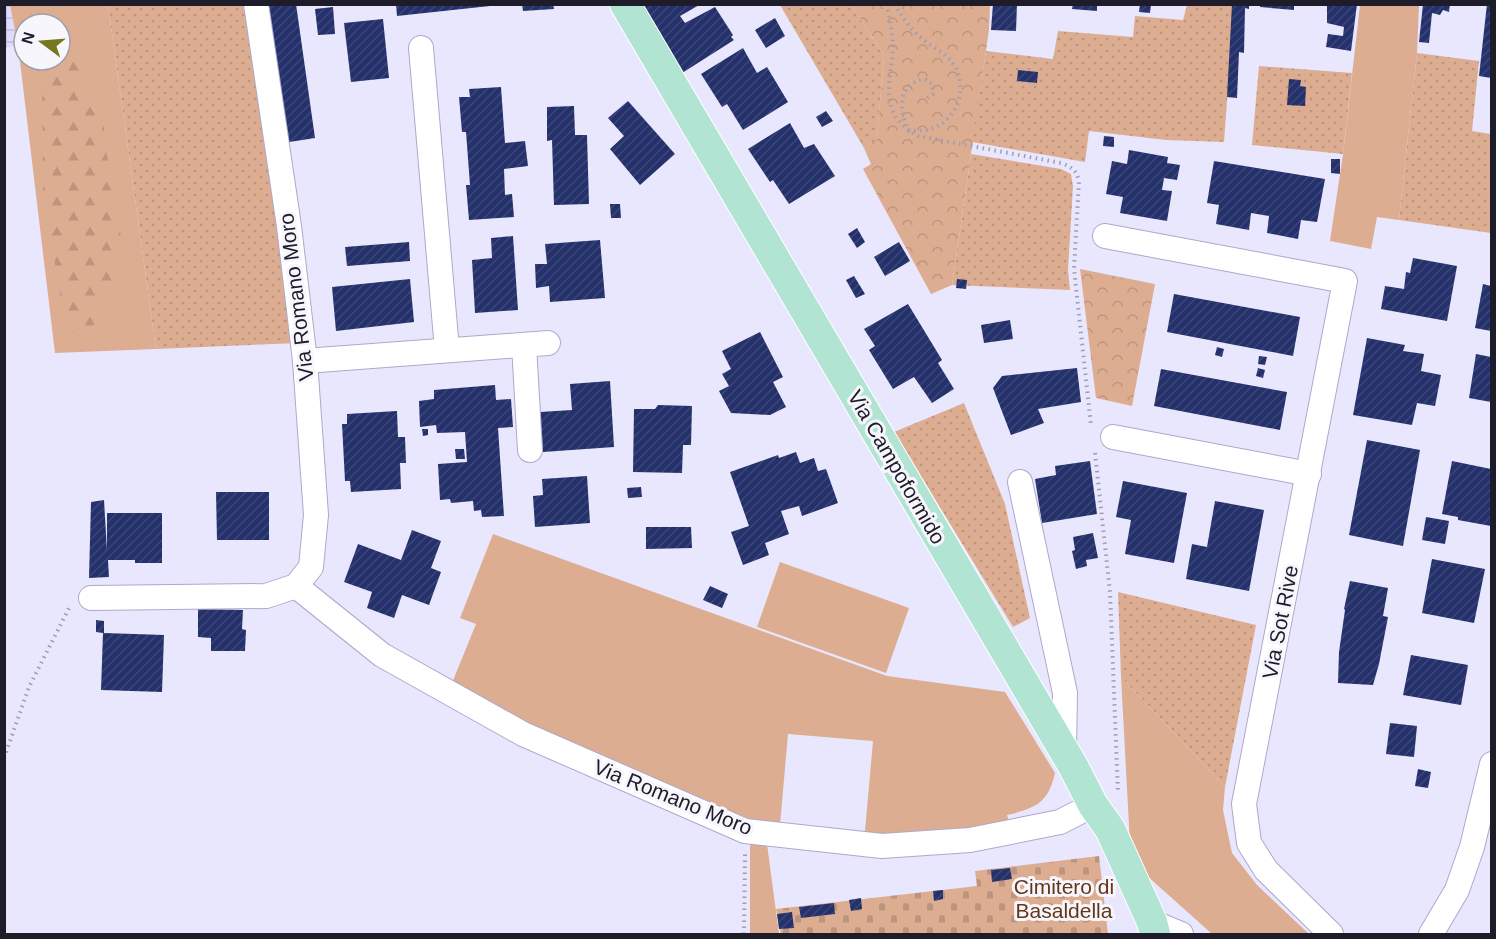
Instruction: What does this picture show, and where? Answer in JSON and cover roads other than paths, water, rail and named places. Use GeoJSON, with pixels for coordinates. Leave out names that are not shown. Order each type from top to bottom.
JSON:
{"type":"FeatureCollection","features":[{"type":"Feature","properties":{"kind":"main road","name":"Via Campoformido"},"geometry":{"type":"LineString","coordinates":[[626,4],[1064,751],[1093,805],[1110,830],[1154,928]]}},
{"type":"Feature","properties":{"kind":"street","name":"Via Romano Moro"},"geometry":{"type":"LineString","coordinates":[[255,4],[289,226],[305,361],[316,515],[310,567],[296,586],[382,655],[523,735],[745,831],[882,846],[970,840],[1060,822],[1093,805]]}},
{"type":"Feature","properties":{"kind":"street"},"geometry":{"type":"LineString","coordinates":[[421,48],[447,350]]}},
{"type":"Feature","properties":{"kind":"street","name":"Via Sot Rive"},"geometry":{"type":"LineString","coordinates":[[1105,236],[1345,281],[1244,804],[1249,843],[1266,870],[1331,934]]}},
{"type":"Feature","properties":{"kind":"street"},"geometry":{"type":"LineString","coordinates":[[305,361],[548,343]]}},
{"type":"Feature","properties":{"kind":"street"},"geometry":{"type":"LineString","coordinates":[[524,345],[530,450]]}},
{"type":"Feature","properties":{"kind":"street"},"geometry":{"type":"LineString","coordinates":[[1099,436],[1308,474]]}},
{"type":"Feature","properties":{"kind":"street"},"geometry":{"type":"LineString","coordinates":[[1020,482],[1065,693],[1064,751]]}},
{"type":"Feature","properties":{"kind":"street"},"geometry":{"type":"LineString","coordinates":[[91,598],[266,596],[296,586]]}},
{"type":"Feature","properties":{"kind":"street"},"geometry":{"type":"LineString","coordinates":[[1431,934],[1457,890],[1472,847],[1491,764]]}},
{"type":"Feature","properties":{"kind":"street"},"geometry":{"type":"LineString","coordinates":[[1154,928],[1181,934]]}},
{"type":"Feature","properties":{"kind":"park label","name":"Cimitero di Basaldella"},"geometry":{"type":"Point","coordinates":[1064,898]}}]}
